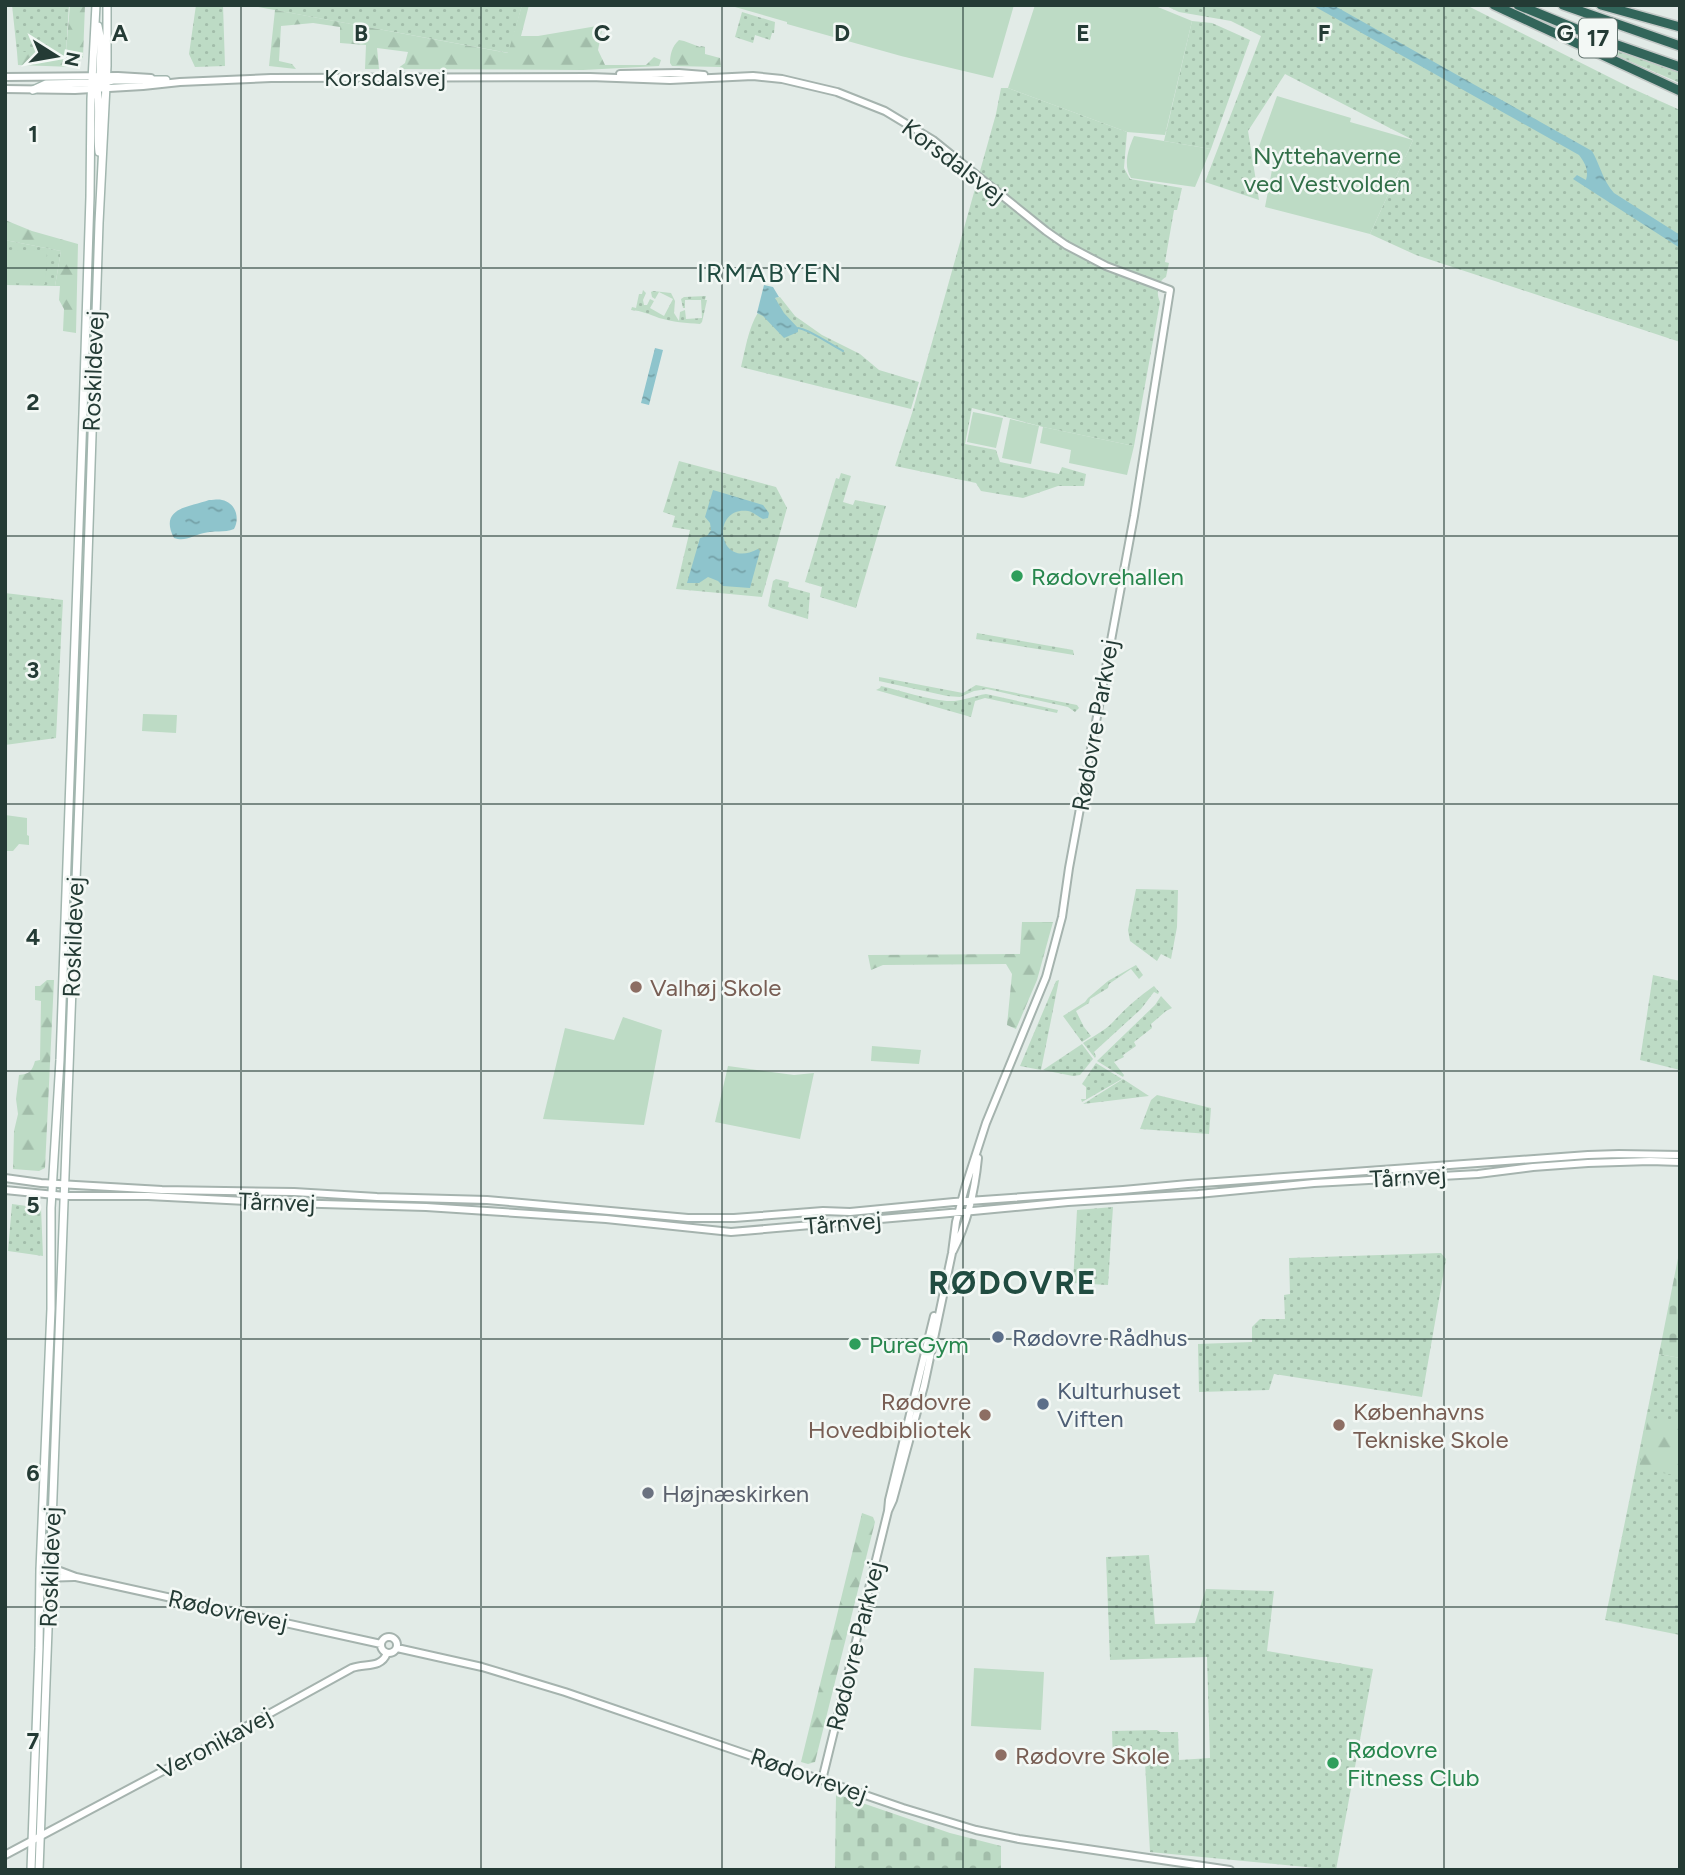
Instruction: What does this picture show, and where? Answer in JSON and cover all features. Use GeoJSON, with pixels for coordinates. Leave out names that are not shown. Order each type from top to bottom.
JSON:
{"type":"FeatureCollection","features":[{"type":"Feature","properties":{"kind":"highway"},"geometry":{"type":"LineString","coordinates":[[1494,5],[1680,91]]}},
{"type":"Feature","properties":{"kind":"highway","name":"17"},"geometry":{"type":"LineString","coordinates":[[1518,5],[1603,40],[1680,67]]}},
{"type":"Feature","properties":{"kind":"highway"},"geometry":{"type":"LineString","coordinates":[[1563,5],[1680,46]]}},
{"type":"Feature","properties":{"kind":"highway","name":"17"},"geometry":{"type":"LineString","coordinates":[[1601,5],[1680,27]]}},
{"type":"Feature","properties":{"kind":"main road","name":"Roskildevej"},"geometry":{"type":"LineString","coordinates":[[31,1870],[52,1195],[60,1060],[90,197],[107,5]]}},
{"type":"Feature","properties":{"kind":"main road"},"geometry":{"type":"LineString","coordinates":[[96,9],[100,41],[99,83]]}},
{"type":"Feature","properties":{"kind":"main road"},"geometry":{"type":"LineString","coordinates":[[33,90],[46,84],[166,80]]}},
{"type":"Feature","properties":{"kind":"main road","name":"Roskildevej"},"geometry":{"type":"LineString","coordinates":[[39,1870],[102,170],[97,137],[99,83]]}},
{"type":"Feature","properties":{"kind":"street","name":"Korsdalsvej"},"geometry":{"type":"LineString","coordinates":[[5,77],[99,83],[284,78],[590,77],[662,80],[753,76],[782,79],[845,94],[885,111],[933,140],[1066,245],[1106,267],[1170,290]]}},
{"type":"Feature","properties":{"kind":"street","name":"Korsdalsvej"},"geometry":{"type":"LineString","coordinates":[[166,80],[180,82]]}},
{"type":"Feature","properties":{"kind":"street"},"geometry":{"type":"LineString","coordinates":[[5,89],[33,90]]}},
{"type":"Feature","properties":{"kind":"street","name":"Rødovre Parkvej"},"geometry":{"type":"LineString","coordinates":[[963,1212],[961,1201],[986,1123],[1046,977],[1062,917],[1134,516],[1170,290]]}},
{"type":"Feature","properties":{"kind":"street"},"geometry":{"type":"LineString","coordinates":[[76,599],[86,599]]}},
{"type":"Feature","properties":{"kind":"street","name":"Rødovre Parkvej"},"geometry":{"type":"LineString","coordinates":[[822,1780],[888,1511],[893,1500],[924,1371],[932,1325],[952,1253],[952,1241],[970,1200],[978,1149]]}},
{"type":"Feature","properties":{"kind":"street","name":"Tårnvej"},"geometry":{"type":"LineString","coordinates":[[5,1178],[162,1190],[487,1200],[688,1218],[734,1218],[823,1211],[850,1212],[970,1200],[1588,1155],[1680,1155]]}},
{"type":"Feature","properties":{"kind":"street","name":"Tårnvej"},"geometry":{"type":"LineString","coordinates":[[5,1190],[65,1196],[148,1196],[426,1207],[606,1219],[727,1232],[1314,1183],[1478,1174],[1557,1165],[1618,1161],[1680,1162]]}},
{"type":"Feature","properties":{"kind":"street","name":"Rødovrevej"},"geometry":{"type":"LineString","coordinates":[[40,1574],[63,1572],[381,1644]]}},
{"type":"Feature","properties":{"kind":"street"},"geometry":{"type":"LineString","coordinates":[[390,1637],[396,1641],[397,1648],[393,1653],[387,1653],[382,1650],[381,1644],[384,1638],[390,1637]]}},
{"type":"Feature","properties":{"kind":"street","name":"Rødovrevej"},"geometry":{"type":"LineString","coordinates":[[397,1648],[482,1667],[565,1692],[903,1808],[977,1830],[1019,1839],[1230,1870]]}},
{"type":"Feature","properties":{"kind":"street","name":"Veronikavej"},"geometry":{"type":"LineString","coordinates":[[5,1856],[352,1668],[381,1662],[387,1653]]}},
{"type":"Feature","properties":{"kind":"green space"},"geometry":{"type":"Polygon","coordinates":[[[12,5],[69,5],[66,52],[17,52],[12,5]]]}},
{"type":"Feature","properties":{"kind":"green space"},"geometry":{"type":"Polygon","coordinates":[[[70,5],[85,5],[83,57],[73,67],[18,65],[17,52],[66,52],[70,5]]]}},
{"type":"Feature","properties":{"kind":"green space"},"geometry":{"type":"Polygon","coordinates":[[[196,5],[223,5],[225,66],[195,67],[189,54],[196,5]]]}},
{"type":"Feature","properties":{"kind":"green space"},"geometry":{"type":"Polygon","coordinates":[[[247,5],[522,5],[509,53],[247,5]]]}},
{"type":"Feature","properties":{"kind":"green space"},"geometry":{"type":"Polygon","coordinates":[[[522,5],[529,5],[521,36],[538,36],[603,25],[598,50],[605,65],[646,65],[654,57],[661,60],[659,66],[583,70],[397,69],[405,63],[408,52],[377,48],[379,69],[365,69],[366,45],[340,43],[340,27],[313,23],[281,26],[279,61],[292,64],[296,69],[269,66],[275,10],[508,53],[522,5]]]}},
{"type":"Feature","properties":{"kind":"green space"},"geometry":{"type":"Polygon","coordinates":[[[728,5],[1014,5],[993,78],[901,56],[728,5]]]}},
{"type":"Feature","properties":{"kind":"green space"},"geometry":{"type":"Polygon","coordinates":[[[1035,5],[1153,5],[1192,21],[1165,135],[1127,132],[1008,88],[1035,5]]]}},
{"type":"Feature","properties":{"kind":"green space"},"geometry":{"type":"Polygon","coordinates":[[[1164,5],[1466,5],[1680,110],[1680,342],[1416,255],[1370,234],[1413,140],[1285,74],[1248,131],[1259,200],[1205,182],[1261,36],[1231,21],[1179,12],[1164,5]]]}},
{"type":"Feature","properties":{"kind":"green space"},"geometry":{"type":"Polygon","coordinates":[[[742,12],[775,22],[770,40],[755,35],[753,43],[735,37],[742,12]]]}},
{"type":"Feature","properties":{"kind":"green space"},"geometry":{"type":"Polygon","coordinates":[[[1192,21],[1212,23],[1250,40],[1211,149],[1164,141],[1192,21]]]}},
{"type":"Feature","properties":{"kind":"green space"},"geometry":{"type":"Polygon","coordinates":[[[679,40],[705,47],[705,54],[720,58],[721,67],[672,66],[671,54],[679,40]]]}},
{"type":"Feature","properties":{"kind":"green space"},"geometry":{"type":"Polygon","coordinates":[[[1612,49],[1680,73],[1680,83],[1611,53],[1612,49]]]}},
{"type":"Feature","properties":{"kind":"green space"},"geometry":{"type":"Polygon","coordinates":[[[1001,88],[1008,88],[1127,132],[1124,168],[1130,179],[1182,188],[1177,210],[1174,210],[1165,262],[1169,263],[1166,277],[1158,288],[1160,302],[1134,446],[1043,427],[972,408],[965,444],[996,450],[1000,462],[1059,474],[1062,467],[1086,474],[1084,486],[1058,486],[1023,498],[981,491],[976,483],[895,466],[913,410],[1001,88]]]}},
{"type":"Feature","properties":{"kind":"green space","name":"Nyttehaverne ved Vestvolden"},"geometry":{"type":"Polygon","coordinates":[[[1277,96],[1351,118],[1350,122],[1413,140],[1370,234],[1265,207],[1275,154],[1258,149],[1277,96]]]}},
{"type":"Feature","properties":{"kind":"green space"},"geometry":{"type":"Polygon","coordinates":[[[1134,136],[1211,149],[1195,187],[1131,178],[1127,163],[1134,136]]]}},
{"type":"Feature","properties":{"kind":"green space"},"geometry":{"type":"Polygon","coordinates":[[[5,220],[78,244],[76,333],[63,331],[64,309],[59,300],[60,286],[55,286],[61,251],[5,240],[5,220]]]}},
{"type":"Feature","properties":{"kind":"green space"},"geometry":{"type":"Polygon","coordinates":[[[5,240],[61,251],[55,286],[5,285],[5,240]]]}},
{"type":"Feature","properties":{"kind":"green space"},"geometry":{"type":"Polygon","coordinates":[[[5,250],[47,251],[45,284],[5,283],[5,250]]]}},
{"type":"Feature","properties":{"kind":"green space"},"geometry":{"type":"Polygon","coordinates":[[[643,290],[646,293],[644,305],[647,305],[650,299],[654,301],[650,308],[664,316],[673,299],[659,292],[655,299],[651,292],[653,291],[671,293],[675,301],[674,313],[679,321],[680,312],[685,310],[686,319],[702,318],[701,300],[685,300],[683,308],[681,299],[706,296],[702,322],[674,321],[631,310],[632,307],[636,308],[639,294],[642,294],[643,290]]]}},
{"type":"Feature","properties":{"kind":"green space"},"geometry":{"type":"Polygon","coordinates":[[[780,297],[795,316],[822,335],[860,354],[879,370],[919,382],[911,409],[741,367],[756,315],[770,300],[780,297]]]}},
{"type":"Feature","properties":{"kind":"green space"},"geometry":{"type":"Polygon","coordinates":[[[973,412],[1003,418],[996,448],[967,442],[973,412]]]}},
{"type":"Feature","properties":{"kind":"green space"},"geometry":{"type":"Polygon","coordinates":[[[1010,419],[1039,426],[1031,464],[1002,458],[1010,419]]]}},
{"type":"Feature","properties":{"kind":"green space"},"geometry":{"type":"Polygon","coordinates":[[[1043,427],[1134,446],[1127,475],[1069,463],[1071,450],[1040,443],[1043,427]]]}},
{"type":"Feature","properties":{"kind":"green space"},"geometry":{"type":"Polygon","coordinates":[[[679,461],[776,487],[787,508],[762,597],[676,589],[690,530],[672,527],[675,516],[663,512],[679,461]]]}},
{"type":"Feature","properties":{"kind":"green space"},"geometry":{"type":"Polygon","coordinates":[[[841,473],[851,476],[843,502],[853,505],[855,500],[886,506],[856,608],[820,597],[822,587],[805,582],[836,478],[839,479],[841,473]]]}},
{"type":"Feature","properties":{"kind":"green space"},"geometry":{"type":"Polygon","coordinates":[[[776,579],[789,582],[788,587],[810,593],[808,619],[768,606],[773,581],[776,579]]]}},
{"type":"Feature","properties":{"kind":"green space"},"geometry":{"type":"Polygon","coordinates":[[[5,593],[63,600],[56,738],[5,745],[5,593]]]}},
{"type":"Feature","properties":{"kind":"green space"},"geometry":{"type":"Polygon","coordinates":[[[977,633],[1073,650],[1074,655],[976,639],[977,633]]]}},
{"type":"Feature","properties":{"kind":"green space"},"geometry":{"type":"Polygon","coordinates":[[[879,677],[963,693],[976,685],[1077,705],[1079,708],[1075,712],[1068,707],[987,689],[960,697],[947,696],[879,681],[879,677]]]}},
{"type":"Feature","properties":{"kind":"green space"},"geometry":{"type":"Polygon","coordinates":[[[881,686],[947,701],[986,694],[1058,710],[1057,713],[985,698],[975,701],[971,717],[876,690],[881,686]]]}},
{"type":"Feature","properties":{"kind":"green space"},"geometry":{"type":"Polygon","coordinates":[[[143,714],[177,715],[176,733],[142,731],[143,714]]]}},
{"type":"Feature","properties":{"kind":"green space"},"geometry":{"type":"Polygon","coordinates":[[[5,815],[27,818],[29,845],[19,844],[13,851],[5,851],[5,815]]]}},
{"type":"Feature","properties":{"kind":"green space"},"geometry":{"type":"Polygon","coordinates":[[[1136,889],[1178,890],[1177,927],[1171,959],[1161,954],[1157,961],[1130,941],[1128,930],[1136,889]]]}},
{"type":"Feature","properties":{"kind":"green space"},"geometry":{"type":"Polygon","coordinates":[[[1022,922],[1053,922],[1037,980],[1016,1029],[1007,1025],[1012,974],[1006,964],[883,965],[871,970],[868,955],[1020,954],[1022,922]]]}},
{"type":"Feature","properties":{"kind":"green space"},"geometry":{"type":"Polygon","coordinates":[[[1136,965],[1143,975],[1139,979],[1131,969],[1076,1011],[1091,1036],[1082,1042],[1063,1016],[1085,1002],[1108,981],[1136,965]]]}},
{"type":"Feature","properties":{"kind":"green space"},"geometry":{"type":"Polygon","coordinates":[[[1653,975],[1680,981],[1680,1070],[1640,1060],[1653,975]]]}},
{"type":"Feature","properties":{"kind":"green space"},"geometry":{"type":"Polygon","coordinates":[[[47,980],[54,980],[45,1168],[39,1171],[13,1169],[19,1075],[28,1073],[35,1061],[40,1060],[41,1001],[35,1000],[35,986],[40,986],[47,980]]]}},
{"type":"Feature","properties":{"kind":"green space"},"geometry":{"type":"Polygon","coordinates":[[[1059,980],[1041,1070],[1020,1066],[1056,981],[1059,980]]]}},
{"type":"Feature","properties":{"kind":"green space"},"geometry":{"type":"Polygon","coordinates":[[[1154,986],[1158,994],[1154,992],[1141,1009],[1094,1052],[1095,1058],[1083,1043],[1109,1026],[1154,986]]]}},
{"type":"Feature","properties":{"kind":"green space"},"geometry":{"type":"Polygon","coordinates":[[[1161,996],[1172,1008],[1151,1024],[1152,1028],[1134,1042],[1136,1046],[1114,1062],[1123,1077],[1097,1061],[1155,1005],[1161,996]]]}},
{"type":"Feature","properties":{"kind":"green space"},"geometry":{"type":"Polygon","coordinates":[[[623,1017],[662,1030],[644,1125],[543,1119],[565,1028],[614,1040],[623,1017]]]}},
{"type":"Feature","properties":{"kind":"green space"},"geometry":{"type":"Polygon","coordinates":[[[1082,1044],[1093,1059],[1080,1075],[1043,1070],[1082,1044]]]}},
{"type":"Feature","properties":{"kind":"green space"},"geometry":{"type":"Polygon","coordinates":[[[872,1046],[921,1050],[919,1064],[871,1061],[872,1046]]]}},
{"type":"Feature","properties":{"kind":"green space"},"geometry":{"type":"Polygon","coordinates":[[[1096,1063],[1122,1079],[1082,1102],[1081,1099],[1086,1099],[1086,1087],[1082,1084],[1096,1063]]]}},
{"type":"Feature","properties":{"kind":"green space"},"geometry":{"type":"Polygon","coordinates":[[[728,1066],[794,1075],[814,1073],[800,1139],[715,1122],[728,1066]]]}},
{"type":"Feature","properties":{"kind":"green space"},"geometry":{"type":"Polygon","coordinates":[[[1123,1079],[1149,1096],[1083,1104],[1123,1079]]]}},
{"type":"Feature","properties":{"kind":"green space"},"geometry":{"type":"Polygon","coordinates":[[[1157,1095],[1211,1108],[1209,1134],[1140,1129],[1151,1100],[1157,1095]]]}},
{"type":"Feature","properties":{"kind":"green space"},"geometry":{"type":"Polygon","coordinates":[[[12,1204],[41,1208],[43,1256],[8,1251],[12,1204]]]}},
{"type":"Feature","properties":{"kind":"green space"},"geometry":{"type":"Polygon","coordinates":[[[1113,1207],[1108,1285],[1073,1283],[1077,1210],[1113,1207]]]}},
{"type":"Feature","properties":{"kind":"green space"},"geometry":{"type":"Polygon","coordinates":[[[1680,1248],[1680,1358],[1659,1354],[1680,1248]]]}},
{"type":"Feature","properties":{"kind":"green space"},"geometry":{"type":"Polygon","coordinates":[[[1441,1253],[1446,1259],[1422,1397],[1274,1374],[1269,1390],[1199,1392],[1198,1344],[1252,1342],[1252,1327],[1260,1319],[1285,1319],[1284,1295],[1290,1294],[1289,1258],[1441,1253]]]}},
{"type":"Feature","properties":{"kind":"green space"},"geometry":{"type":"Polygon","coordinates":[[[1659,1354],[1680,1358],[1680,1635],[1605,1620],[1659,1354]]]}},
{"type":"Feature","properties":{"kind":"green space"},"geometry":{"type":"Polygon","coordinates":[[[1648,1417],[1680,1423],[1680,1476],[1639,1469],[1648,1417]]]}},
{"type":"Feature","properties":{"kind":"green space"},"geometry":{"type":"Polygon","coordinates":[[[862,1513],[873,1517],[875,1522],[815,1762],[808,1764],[801,1762],[862,1513]]]}},
{"type":"Feature","properties":{"kind":"green space"},"geometry":{"type":"Polygon","coordinates":[[[1149,1555],[1155,1624],[1195,1623],[1206,1589],[1274,1591],[1267,1651],[1373,1669],[1336,1870],[1150,1852],[1145,1762],[1113,1763],[1112,1731],[1178,1732],[1179,1760],[1210,1758],[1207,1657],[1110,1660],[1106,1557],[1149,1555]]]}},
{"type":"Feature","properties":{"kind":"green space"},"geometry":{"type":"Polygon","coordinates":[[[974,1668],[1044,1672],[1041,1730],[971,1726],[974,1668]]]}},
{"type":"Feature","properties":{"kind":"green space"},"geometry":{"type":"Polygon","coordinates":[[[836,1794],[950,1833],[1001,1846],[1001,1870],[835,1870],[836,1794]]]}},
{"type":"Feature","properties":{"kind":"water"},"geometry":{"type":"Polygon","coordinates":[[[1312,5],[1333,5],[1592,151],[1614,193],[1680,235],[1680,248],[1573,179],[1577,175],[1586,180],[1586,167],[1579,155],[1312,5]]]}},
{"type":"Feature","properties":{"kind":"water"},"geometry":{"type":"Polygon","coordinates":[[[764,285],[773,287],[779,297],[775,298],[798,328],[798,332],[784,338],[757,313],[764,285]]]}},
{"type":"Feature","properties":{"kind":"water"},"geometry":{"type":"Polygon","coordinates":[[[655,348],[663,350],[649,405],[641,403],[655,348]]]}},
{"type":"Feature","properties":{"kind":"water"},"geometry":{"type":"Polygon","coordinates":[[[713,490],[763,505],[769,513],[768,518],[763,519],[748,511],[736,512],[728,518],[724,527],[723,536],[734,552],[760,551],[750,588],[723,586],[708,577],[699,583],[687,583],[700,538],[707,536],[711,530],[705,517],[713,490]]]}},
{"type":"Feature","properties":{"kind":"water"},"geometry":{"type":"Polygon","coordinates":[[[209,500],[222,500],[231,504],[237,516],[234,529],[208,532],[186,539],[174,538],[170,528],[173,514],[209,500]]]}},
{"type":"Feature","properties":{"kind":"waterway"},"geometry":{"type":"LineString","coordinates":[[798,328],[843,351]]}},
{"type":"Feature","properties":{"kind":"place","name":"Rødovrehallen"},"geometry":{"type":"Point","coordinates":[1017,576]}},
{"type":"Feature","properties":{"kind":"place","name":"Valhøj Skole"},"geometry":{"type":"Point","coordinates":[636,987]}},
{"type":"Feature","properties":{"kind":"place","name":"Rødovre Rådhus"},"geometry":{"type":"Point","coordinates":[998,1337]}},
{"type":"Feature","properties":{"kind":"place","name":"PureGym"},"geometry":{"type":"Point","coordinates":[855,1344]}},
{"type":"Feature","properties":{"kind":"place","name":"Kulturhuset Viften"},"geometry":{"type":"Point","coordinates":[1043,1404]}},
{"type":"Feature","properties":{"kind":"place","name":"Rødovre Hovedbibliotek"},"geometry":{"type":"Point","coordinates":[985,1415]}},
{"type":"Feature","properties":{"kind":"place","name":"Københavns Tekniske Skole"},"geometry":{"type":"Point","coordinates":[1339,1425]}},
{"type":"Feature","properties":{"kind":"place","name":"Højnæskirken"},"geometry":{"type":"Point","coordinates":[648,1493]}},
{"type":"Feature","properties":{"kind":"place","name":"Rødovre Skole"},"geometry":{"type":"Point","coordinates":[1001,1755]}},
{"type":"Feature","properties":{"kind":"place","name":"Rødovre Fitness Club"},"geometry":{"type":"Point","coordinates":[1333,1763]}},
{"type":"Feature","properties":{"kind":"district","name":"IRMABYEN"},"geometry":{"type":"Point","coordinates":[770,273]}},
{"type":"Feature","properties":{"kind":"district","name":"RØDOVRE"},"geometry":{"type":"Point","coordinates":[1013,1283]}}]}
